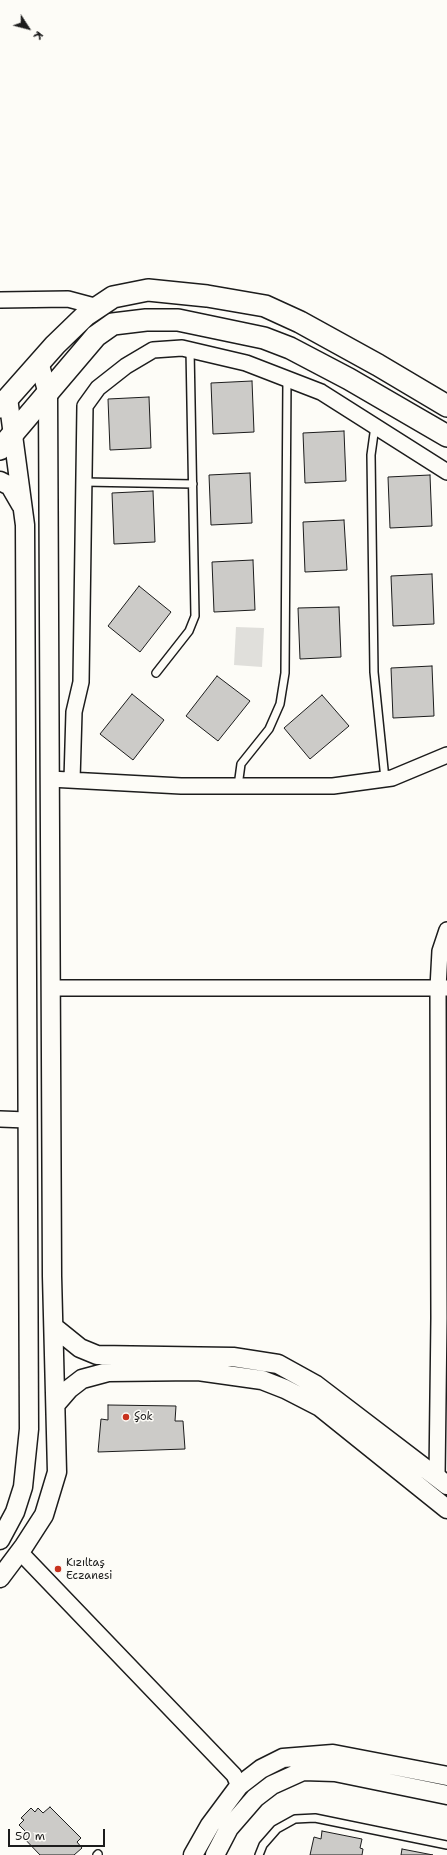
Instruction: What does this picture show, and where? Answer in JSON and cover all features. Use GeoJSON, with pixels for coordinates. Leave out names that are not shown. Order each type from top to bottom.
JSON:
{"type":"FeatureCollection","features":[{"type":"Feature","properties":{"kind":"main road"},"geometry":{"type":"LineString","coordinates":[[4,403],[39,362],[86,315],[113,298],[148,290],[207,296],[265,306],[300,322],[378,365],[447,406]]}},
{"type":"Feature","properties":{"kind":"main road"},"geometry":{"type":"LineString","coordinates":[[0,450],[96,336],[113,324],[146,320],[178,320],[264,338],[290,348],[350,379],[447,436]]}},
{"type":"Feature","properties":{"kind":"street"},"geometry":{"type":"LineString","coordinates":[[0,300],[68,299],[98,307]]}},
{"type":"Feature","properties":{"kind":"street"},"geometry":{"type":"LineString","coordinates":[[72,780],[74,712],[81,682],[85,406],[98,388],[126,366],[153,350],[182,348],[190,349],[246,363],[321,392],[447,472]]}},
{"type":"Feature","properties":{"kind":"street"},"geometry":{"type":"LineString","coordinates":[[0,1578],[20,1552],[44,1515],[57,1472],[54,1327],[51,988],[48,394],[39,362]]}},
{"type":"Feature","properties":{"kind":"street"},"geometry":{"type":"LineString","coordinates":[[0,1540],[15,1512],[23,1487],[28,1429],[25,525],[13,434],[4,403]]}},
{"type":"Feature","properties":{"kind":"street"},"geometry":{"type":"LineString","coordinates":[[0,481],[10,486],[23,508]]}},
{"type":"Feature","properties":{"kind":"street"},"geometry":{"type":"LineString","coordinates":[[50,779],[181,786],[333,786],[392,778],[447,755]]}},
{"type":"Feature","properties":{"kind":"street"},"geometry":{"type":"LineString","coordinates":[[442,1481],[443,1176],[442,988],[440,951],[447,930]]}},
{"type":"Feature","properties":{"kind":"street"},"geometry":{"type":"LineString","coordinates":[[51,988],[442,988]]}},
{"type":"Feature","properties":{"kind":"street"},"geometry":{"type":"LineString","coordinates":[[0,1119],[27,1120]]}},
{"type":"Feature","properties":{"kind":"street"},"geometry":{"type":"LineString","coordinates":[[54,1327],[80,1348],[97,1355],[234,1358],[278,1364],[316,1385],[442,1481]]}},
{"type":"Feature","properties":{"kind":"street"},"geometry":{"type":"LineString","coordinates":[[56,1404],[69,1389],[82,1379],[108,1372],[198,1371],[262,1380],[285,1389],[320,1407],[447,1509]]}},
{"type":"Feature","properties":{"kind":"street"},"geometry":{"type":"LineString","coordinates":[[20,1552],[234,1775],[238,1786]]}},
{"type":"Feature","properties":{"kind":"street"},"geometry":{"type":"LineString","coordinates":[[193,1855],[210,1825],[238,1786],[261,1769],[283,1758],[315,1754],[333,1754],[447,1776]]}},
{"type":"Feature","properties":{"kind":"street"},"geometry":{"type":"LineString","coordinates":[[215,1855],[229,1828],[255,1798],[272,1785],[303,1771],[335,1772],[447,1795]]}},
{"type":"Feature","properties":{"kind":"lane"},"geometry":{"type":"LineString","coordinates":[[156,674],[189,631],[196,616],[190,349]]}},
{"type":"Feature","properties":{"kind":"lane"},"geometry":{"type":"LineString","coordinates":[[238,786],[241,764],[269,729],[280,704],[285,673],[287,378]]}},
{"type":"Feature","properties":{"kind":"lane"},"geometry":{"type":"LineString","coordinates":[[375,426],[371,455],[374,672],[385,779]]}},
{"type":"Feature","properties":{"kind":"lane"},"geometry":{"type":"LineString","coordinates":[[84,482],[192,484]]}},
{"type":"Feature","properties":{"kind":"lane"},"geometry":{"type":"LineString","coordinates":[[259,1855],[263,1845],[277,1829],[295,1818],[315,1818],[447,1845]]}},
{"type":"Feature","properties":{"kind":"shaded area"},"geometry":{"type":"Polygon","coordinates":[[[236,627],[264,628],[262,667],[234,665],[236,627]]]}},
{"type":"Feature","properties":{"kind":"building"},"geometry":{"type":"Polygon","coordinates":[[[252,381],[254,432],[213,434],[211,383],[252,381]]]}},
{"type":"Feature","properties":{"kind":"building"},"geometry":{"type":"Polygon","coordinates":[[[149,397],[151,448],[110,450],[108,399],[149,397]]]}},
{"type":"Feature","properties":{"kind":"building"},"geometry":{"type":"Polygon","coordinates":[[[344,431],[346,481],[305,483],[303,433],[344,431]]]}},
{"type":"Feature","properties":{"kind":"building"},"geometry":{"type":"Polygon","coordinates":[[[250,473],[252,523],[211,525],[209,475],[250,473]]]}},
{"type":"Feature","properties":{"kind":"building"},"geometry":{"type":"Polygon","coordinates":[[[430,475],[432,526],[390,528],[388,477],[430,475]]]}},
{"type":"Feature","properties":{"kind":"building"},"geometry":{"type":"Polygon","coordinates":[[[153,491],[155,542],[114,544],[112,493],[153,491]]]}},
{"type":"Feature","properties":{"kind":"building"},"geometry":{"type":"Polygon","coordinates":[[[344,520],[347,570],[305,572],[303,522],[344,520]]]}},
{"type":"Feature","properties":{"kind":"building"},"geometry":{"type":"Polygon","coordinates":[[[253,560],[255,610],[214,612],[212,562],[253,560]]]}},
{"type":"Feature","properties":{"kind":"building"},"geometry":{"type":"Polygon","coordinates":[[[432,574],[434,624],[393,626],[391,576],[432,574]]]}},
{"type":"Feature","properties":{"kind":"building"},"geometry":{"type":"Polygon","coordinates":[[[139,586],[171,612],[140,652],[108,626],[139,586]]]}},
{"type":"Feature","properties":{"kind":"building"},"geometry":{"type":"Polygon","coordinates":[[[339,607],[341,657],[300,659],[298,608],[339,607]]]}},
{"type":"Feature","properties":{"kind":"building"},"geometry":{"type":"Polygon","coordinates":[[[432,666],[434,716],[393,718],[391,668],[432,666]]]}},
{"type":"Feature","properties":{"kind":"building"},"geometry":{"type":"Polygon","coordinates":[[[217,676],[250,701],[218,741],[186,716],[217,676]]]}},
{"type":"Feature","properties":{"kind":"building"},"geometry":{"type":"Polygon","coordinates":[[[132,694],[164,720],[133,760],[100,734],[132,694]]]}},
{"type":"Feature","properties":{"kind":"building"},"geometry":{"type":"Polygon","coordinates":[[[322,695],[349,726],[310,759],[284,728],[322,695]]]}},
{"type":"Feature","properties":{"kind":"building"},"geometry":{"type":"Polygon","coordinates":[[[108,1405],[176,1406],[175,1421],[183,1421],[185,1449],[98,1452],[101,1419],[108,1420],[108,1405]]]}},
{"type":"Feature","properties":{"kind":"building"},"geometry":{"type":"Polygon","coordinates":[[[50,1807],[81,1838],[77,1842],[82,1848],[74,1855],[40,1855],[21,1835],[25,1831],[19,1825],[24,1820],[21,1818],[31,1808],[35,1812],[38,1808],[43,1813],[50,1807]]]}},
{"type":"Feature","properties":{"kind":"building"},"geometry":{"type":"Polygon","coordinates":[[[322,1831],[362,1839],[360,1848],[363,1849],[362,1855],[310,1855],[314,1837],[321,1839],[322,1831]]]}},
{"type":"Feature","properties":{"kind":"building"},"geometry":{"type":"Polygon","coordinates":[[[402,1849],[433,1855],[401,1855],[402,1849]]]}},
{"type":"Feature","properties":{"kind":"place","name":"Şok"},"geometry":{"type":"Point","coordinates":[126,1417]}},
{"type":"Feature","properties":{"kind":"place","name":"Kızıltaş Eczanesi"},"geometry":{"type":"Point","coordinates":[58,1569]}}]}
